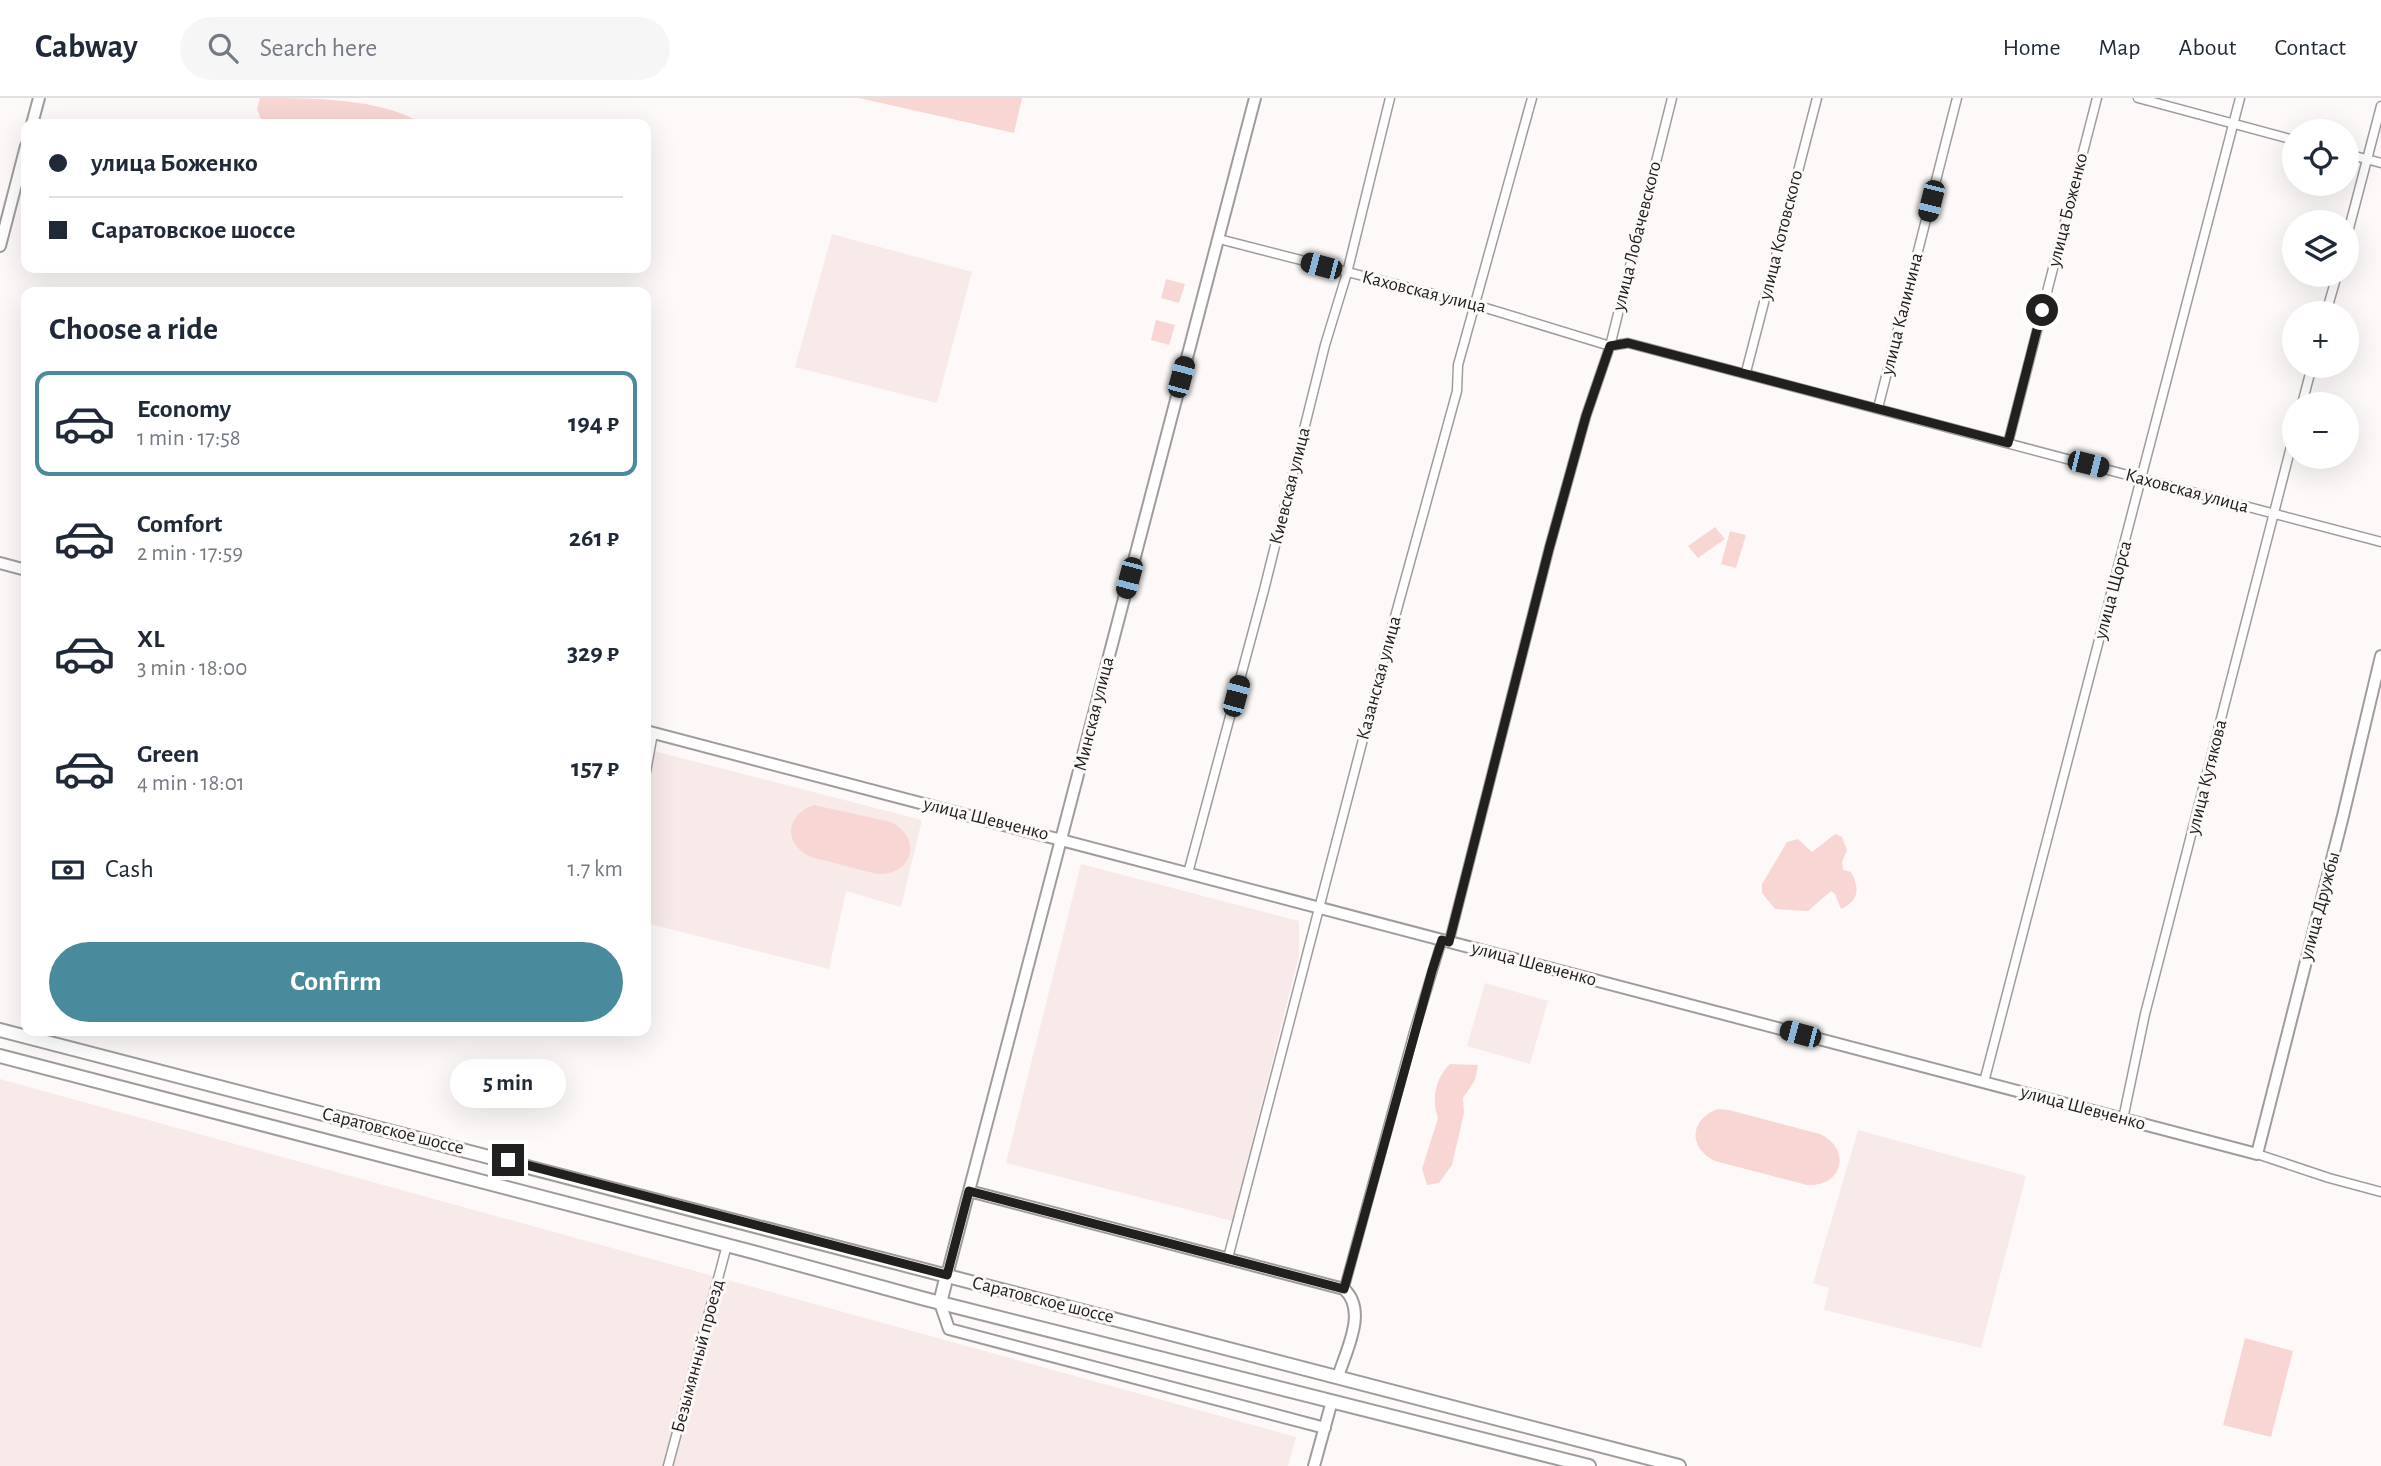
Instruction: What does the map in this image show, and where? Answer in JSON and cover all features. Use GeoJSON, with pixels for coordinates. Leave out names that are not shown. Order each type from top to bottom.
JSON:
{"type":"FeatureCollection","features":[{"type":"Feature","properties":{"kind":"main road"},"geometry":{"type":"LineString","coordinates":[[0,1020],[21,1032]]}},
{"type":"Feature","properties":{"kind":"main road","name":"Саратовское шоссе"},"geometry":{"type":"LineString","coordinates":[[0,1030],[21,1035]]}},
{"type":"Feature","properties":{"kind":"main road","name":"Саратовское шоссе"},"geometry":{"type":"LineString","coordinates":[[27,1036],[1679,1466]]}},
{"type":"Feature","properties":{"kind":"main road","name":"Саратовское шоссе"},"geometry":{"type":"LineString","coordinates":[[0,1056],[940,1303],[1589,1466]]}},
{"type":"Feature","properties":{"kind":"main road","name":"Минская улица"},"geometry":{"type":"LineString","coordinates":[[940,1303],[947,1275]]}},
{"type":"Feature","properties":{"kind":"main road"},"geometry":{"type":"LineString","coordinates":[[1332,1401],[1338,1377]]}},
{"type":"Feature","properties":{"kind":"street"},"geometry":{"type":"LineString","coordinates":[[33,119],[39,98]]}},
{"type":"Feature","properties":{"kind":"street","name":"Минская улица"},"geometry":{"type":"LineString","coordinates":[[947,1275],[1255,98]]}},
{"type":"Feature","properties":{"kind":"street","name":"Киевская улица"},"geometry":{"type":"LineString","coordinates":[[1188,873],[1264,590],[1324,348],[1347,272],[1390,98]]}},
{"type":"Feature","properties":{"kind":"street","name":"Казанская улица"},"geometry":{"type":"LineString","coordinates":[[1228,1258],[1457,391],[1458,365],[1532,98]]}},
{"type":"Feature","properties":{"kind":"street","name":"улица Лобачевского"},"geometry":{"type":"LineString","coordinates":[[1344,1289],[1414,1032],[1445,941],[1586,416],[1615,328],[1672,98]]}},
{"type":"Feature","properties":{"kind":"street","name":"улица Котовского"},"geometry":{"type":"LineString","coordinates":[[1746,372],[1816,98]]}},
{"type":"Feature","properties":{"kind":"street","name":"улица Калинина"},"geometry":{"type":"LineString","coordinates":[[1878,408],[1957,98]]}},
{"type":"Feature","properties":{"kind":"street","name":"улица Боженко"},"geometry":{"type":"LineString","coordinates":[[2008,443],[2096,98]]}},
{"type":"Feature","properties":{"kind":"street"},"geometry":{"type":"LineString","coordinates":[[2138,98],[2282,137]]}},
{"type":"Feature","properties":{"kind":"street","name":"улица Щорса"},"geometry":{"type":"LineString","coordinates":[[1984,1082],[2240,98]]}},
{"type":"Feature","properties":{"kind":"street"},"geometry":{"type":"LineString","coordinates":[[2354,210],[2381,106]]}},
{"type":"Feature","properties":{"kind":"street"},"geometry":{"type":"LineString","coordinates":[[2359,158],[2381,163]]}},
{"type":"Feature","properties":{"kind":"street"},"geometry":{"type":"LineString","coordinates":[[0,246],[21,165]]}},
{"type":"Feature","properties":{"kind":"street","name":"Каховская улица"},"geometry":{"type":"LineString","coordinates":[[1219,239],[1476,305],[1610,346],[1628,343],[1746,372],[2381,542]]}},
{"type":"Feature","properties":{"kind":"street"},"geometry":{"type":"LineString","coordinates":[[1615,328],[1628,343]]}},
{"type":"Feature","properties":{"kind":"street","name":"улица Кутякова"},"geometry":{"type":"LineString","coordinates":[[2123,1119],[2145,1014],[2285,469]]}},
{"type":"Feature","properties":{"kind":"street"},"geometry":{"type":"LineString","coordinates":[[0,563],[21,569]]}},
{"type":"Feature","properties":{"kind":"street","name":"улица Дружбы"},"geometry":{"type":"LineString","coordinates":[[2257,1154],[2381,656]]}},
{"type":"Feature","properties":{"kind":"street","name":"улица Шевченко"},"geometry":{"type":"LineString","coordinates":[[651,732],[2257,1154],[2381,1192]]}},
{"type":"Feature","properties":{"kind":"street"},"geometry":{"type":"LineString","coordinates":[[969,1191],[1344,1289],[1352,1296],[1356,1306],[1338,1377]]}},
{"type":"Feature","properties":{"kind":"street","name":"Безымянный проезд"},"geometry":{"type":"LineString","coordinates":[[668,1466],[727,1245]]}},
{"type":"Feature","properties":{"kind":"street"},"geometry":{"type":"LineString","coordinates":[[940,1303],[949,1329],[1325,1428]]}},
{"type":"Feature","properties":{"kind":"street"},"geometry":{"type":"LineString","coordinates":[[1314,1466],[1332,1401]]}},
{"type":"Feature","properties":{"kind":"shaded area"},"geometry":{"type":"Polygon","coordinates":[[[260,98],[324,99],[367,104],[414,119],[261,119],[257,109],[260,98]]]}},
{"type":"Feature","properties":{"kind":"shaded area"},"geometry":{"type":"Polygon","coordinates":[[[859,98],[1022,98],[1014,133],[859,98]]]}},
{"type":"Feature","properties":{"kind":"shaded area"},"geometry":{"type":"Polygon","coordinates":[[[832,234],[972,272],[937,403],[795,367],[832,234]]]}},
{"type":"Feature","properties":{"kind":"shaded area"},"geometry":{"type":"Polygon","coordinates":[[[1166,279],[1185,284],[1179,303],[1161,298],[1166,279]]]}},
{"type":"Feature","properties":{"kind":"shaded area"},"geometry":{"type":"Polygon","coordinates":[[[1156,320],[1175,325],[1169,345],[1151,340],[1156,320]]]}},
{"type":"Feature","properties":{"kind":"shaded area"},"geometry":{"type":"Polygon","coordinates":[[[1715,527],[1725,539],[1698,558],[1688,546],[1715,527]]]}},
{"type":"Feature","properties":{"kind":"shaded area"},"geometry":{"type":"Polygon","coordinates":[[[1730,531],[1746,535],[1736,568],[1721,564],[1730,531]]]}},
{"type":"Feature","properties":{"kind":"shaded area"},"geometry":{"type":"Polygon","coordinates":[[[651,750],[922,820],[901,907],[846,891],[829,969],[651,924],[651,750]]]}},
{"type":"Feature","properties":{"kind":"shaded area"},"geometry":{"type":"Polygon","coordinates":[[[814,805],[891,822],[907,837],[910,846],[906,863],[889,873],[877,874],[811,857],[796,845],[791,830],[797,816],[814,805]]]}},
{"type":"Feature","properties":{"kind":"shaded area"},"geometry":{"type":"Polygon","coordinates":[[[1835,834],[1842,837],[1847,850],[1842,862],[1843,870],[1851,872],[1856,883],[1856,894],[1851,902],[1841,909],[1831,891],[1808,911],[1775,909],[1762,893],[1762,884],[1787,842],[1798,839],[1812,852],[1835,834]]]}},
{"type":"Feature","properties":{"kind":"shaded area"},"geometry":{"type":"Polygon","coordinates":[[[1081,864],[1299,921],[1299,955],[1232,1221],[1006,1163],[1081,864]]]}},
{"type":"Feature","properties":{"kind":"shaded area"},"geometry":{"type":"Polygon","coordinates":[[[1485,983],[1548,1001],[1530,1064],[1467,1046],[1485,983]]]}},
{"type":"Feature","properties":{"kind":"shaded area"},"geometry":{"type":"Polygon","coordinates":[[[1450,1064],[1478,1065],[1475,1080],[1463,1098],[1464,1113],[1452,1165],[1439,1183],[1427,1185],[1422,1169],[1438,1118],[1436,1089],[1441,1075],[1450,1064]]]}},
{"type":"Feature","properties":{"kind":"shaded area"},"geometry":{"type":"Polygon","coordinates":[[[0,1079],[1296,1437],[1288,1466],[0,1466],[0,1079]]]}},
{"type":"Feature","properties":{"kind":"shaded area"},"geometry":{"type":"Polygon","coordinates":[[[1718,1109],[1820,1134],[1837,1149],[1839,1166],[1835,1174],[1819,1184],[1807,1185],[1715,1161],[1700,1149],[1695,1134],[1702,1120],[1718,1109]]]}},
{"type":"Feature","properties":{"kind":"shaded area"},"geometry":{"type":"Polygon","coordinates":[[[1858,1130],[2026,1176],[1981,1348],[1824,1310],[1829,1288],[1813,1283],[1858,1130]]]}},
{"type":"Feature","properties":{"kind":"shaded area"},"geometry":{"type":"Polygon","coordinates":[[[2245,1338],[2293,1351],[2271,1437],[2223,1425],[2245,1338]]]}},
{"type":"Feature","properties":{"kind":"route"},"geometry":{"type":"LineString","coordinates":[[508,1160],[947,1275],[969,1191],[1344,1289],[1432,971],[1442,940],[1449,942],[1549,549],[1586,416],[1610,346],[1628,343],[2008,443],[2042,310]]}}]}
